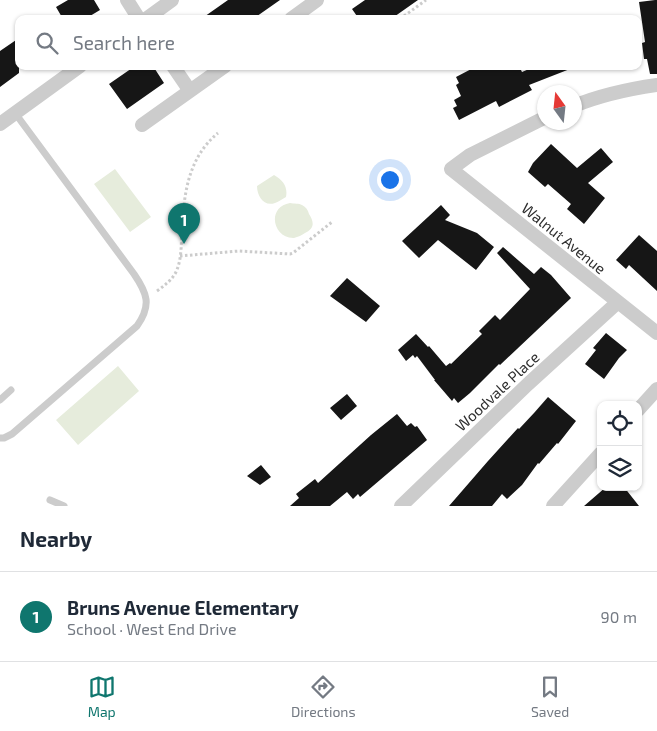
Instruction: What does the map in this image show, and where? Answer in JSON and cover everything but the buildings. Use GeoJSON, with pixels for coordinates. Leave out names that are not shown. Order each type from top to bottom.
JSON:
{"type":"FeatureCollection","features":[{"type":"Feature","properties":{"kind":"street"},"geometry":{"type":"LineString","coordinates":[[128,0],[137,15]]}},
{"type":"Feature","properties":{"kind":"street"},"geometry":{"type":"LineString","coordinates":[[151,15],[172,0]]}},
{"type":"Feature","properties":{"kind":"street"},"geometry":{"type":"LineString","coordinates":[[296,15],[317,0]]}},
{"type":"Feature","properties":{"kind":"street"},"geometry":{"type":"LineString","coordinates":[[0,124],[74,70]]}},
{"type":"Feature","properties":{"kind":"street"},"geometry":{"type":"LineString","coordinates":[[176,70],[190,91]]}},
{"type":"Feature","properties":{"kind":"street"},"geometry":{"type":"LineString","coordinates":[[142,125],[219,70]]}},
{"type":"Feature","properties":{"kind":"street"},"geometry":{"type":"LineString","coordinates":[[582,103],[623,91],[657,85]]}},
{"type":"Feature","properties":{"kind":"street","name":"Walnut Avenue"},"geometry":{"type":"LineString","coordinates":[[537,122],[470,155],[451,169],[657,333]]}},
{"type":"Feature","properties":{"kind":"street","name":"Woodvale Place"},"geometry":{"type":"LineString","coordinates":[[401,506],[528,384],[618,302]]}},
{"type":"Feature","properties":{"kind":"street"},"geometry":{"type":"LineString","coordinates":[[642,406],[657,390]]}},
{"type":"Feature","properties":{"kind":"street"},"geometry":{"type":"LineString","coordinates":[[553,506],[597,456]]}},
{"type":"Feature","properties":{"kind":"lane"},"geometry":{"type":"LineString","coordinates":[[0,438],[12,434],[137,326],[146,308],[144,289],[134,274],[15,113]]}},
{"type":"Feature","properties":{"kind":"lane"},"geometry":{"type":"LineString","coordinates":[[0,400],[11,390]]}},
{"type":"Feature","properties":{"kind":"lane"},"geometry":{"type":"LineString","coordinates":[[50,500],[64,506]]}},
{"type":"Feature","properties":{"kind":"path"},"geometry":{"type":"LineString","coordinates":[[405,15],[426,0]]}},
{"type":"Feature","properties":{"kind":"path"},"geometry":{"type":"LineString","coordinates":[[157,291],[173,278],[176,271],[180,256],[183,206],[193,167],[206,144],[218,133]]}},
{"type":"Feature","properties":{"kind":"path"},"geometry":{"type":"LineString","coordinates":[[180,256],[239,251],[290,254],[332,222]]}},
{"type":"Feature","properties":{"kind":"green space"},"geometry":{"type":"Polygon","coordinates":[[[115,169],[151,217],[130,232],[94,184],[115,169]]]}},
{"type":"Feature","properties":{"kind":"green space"},"geometry":{"type":"Polygon","coordinates":[[[274,175],[284,184],[286,197],[271,204],[262,200],[257,186],[274,175]]]}},
{"type":"Feature","properties":{"kind":"green space"},"geometry":{"type":"Polygon","coordinates":[[[290,203],[305,207],[313,222],[312,227],[308,231],[294,238],[281,234],[275,222],[278,210],[290,203]]]}},
{"type":"Feature","properties":{"kind":"green space"},"geometry":{"type":"Polygon","coordinates":[[[118,366],[139,391],[78,445],[56,420],[118,366]]]}},
{"type":"Feature","properties":{"kind":"place","name":"Bruns Avenue Elementary"},"geometry":{"type":"Point","coordinates":[184,244]}}]}
